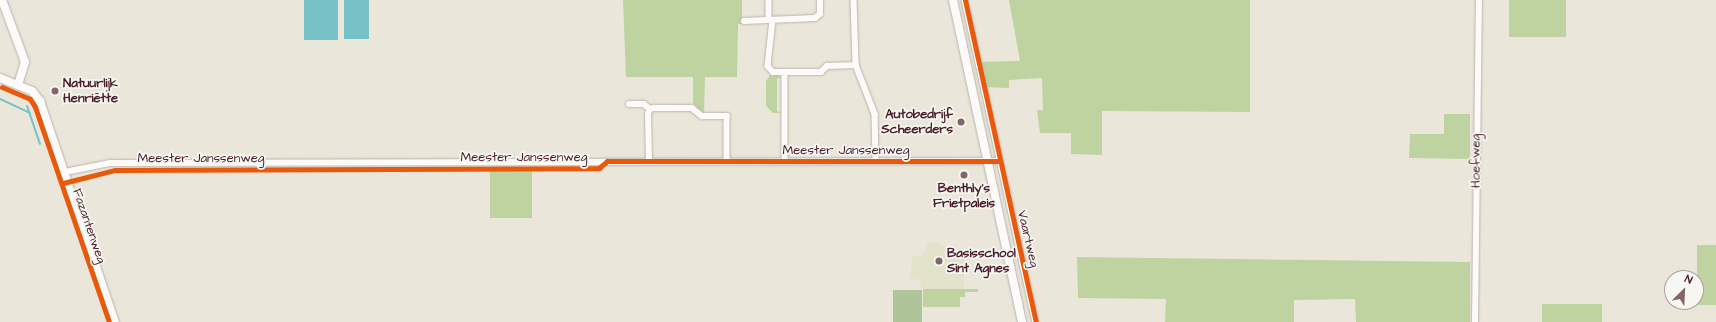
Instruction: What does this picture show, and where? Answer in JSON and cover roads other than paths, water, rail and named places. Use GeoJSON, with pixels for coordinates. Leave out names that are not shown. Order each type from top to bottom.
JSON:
{"type":"FeatureCollection","features":[{"type":"Feature","properties":{"kind":"street"},"geometry":{"type":"LineString","coordinates":[[2,0],[25,62],[18,85]]}},
{"type":"Feature","properties":{"kind":"street"},"geometry":{"type":"LineString","coordinates":[[768,0],[771,20],[772,45],[768,50],[770,70],[785,72],[821,72],[828,66],[856,65]]}},
{"type":"Feature","properties":{"kind":"street"},"geometry":{"type":"LineString","coordinates":[[744,21],[819,17],[820,0]]}},
{"type":"Feature","properties":{"kind":"street"},"geometry":{"type":"LineString","coordinates":[[854,0],[856,65],[876,118],[876,161]]}},
{"type":"Feature","properties":{"kind":"street","name":"Vaartweg"},"geometry":{"type":"LineString","coordinates":[[953,0],[985,161],[1022,322]]}},
{"type":"Feature","properties":{"kind":"street","name":"Vaartweg"},"geometry":{"type":"LineString","coordinates":[[965,0],[999,160],[1036,322]]}},
{"type":"Feature","properties":{"kind":"street","name":"Hoefweg"},"geometry":{"type":"LineString","coordinates":[[1475,322],[1479,0]]}},
{"type":"Feature","properties":{"kind":"street"},"geometry":{"type":"LineString","coordinates":[[785,72],[785,161]]}},
{"type":"Feature","properties":{"kind":"street","name":"Fazantenweg"},"geometry":{"type":"LineString","coordinates":[[0,78],[32,91],[40,101],[115,322]]}},
{"type":"Feature","properties":{"kind":"street"},"geometry":{"type":"LineString","coordinates":[[629,104],[644,104],[650,109],[692,108],[702,116],[727,116],[727,161]]}},
{"type":"Feature","properties":{"kind":"street"},"geometry":{"type":"LineString","coordinates":[[648,161],[650,109]]}},
{"type":"Feature","properties":{"kind":"street"},"geometry":{"type":"LineString","coordinates":[[985,161],[999,160]]}},
{"type":"Feature","properties":{"kind":"street","name":"Meester Janssenweg"},"geometry":{"type":"LineString","coordinates":[[65,172],[110,163],[985,161]]}},
{"type":"Feature","properties":{"kind":"water"},"geometry":{"type":"Polygon","coordinates":[[[304,0],[338,0],[338,40],[304,40],[304,0]]]}},
{"type":"Feature","properties":{"kind":"water"},"geometry":{"type":"Polygon","coordinates":[[[344,0],[369,0],[369,39],[344,39],[344,0]]]}},
{"type":"Feature","properties":{"kind":"waterway"},"geometry":{"type":"LineString","coordinates":[[0,99],[30,113]]}},
{"type":"Feature","properties":{"kind":"waterway"},"geometry":{"type":"LineString","coordinates":[[27,106],[40,144]]}},
{"type":"Feature","properties":{"kind":"place","name":"Natuurlijk Henriëtte"},"geometry":{"type":"Point","coordinates":[55,91]}},
{"type":"Feature","properties":{"kind":"place","name":"Autobedrijf Scheerders"},"geometry":{"type":"Point","coordinates":[961,122]}},
{"type":"Feature","properties":{"kind":"place","name":"Benthly's Frietpaleis"},"geometry":{"type":"Point","coordinates":[964,175]}},
{"type":"Feature","properties":{"kind":"place","name":"Basisschool Sint Agnes"},"geometry":{"type":"Point","coordinates":[939,261]}}]}
